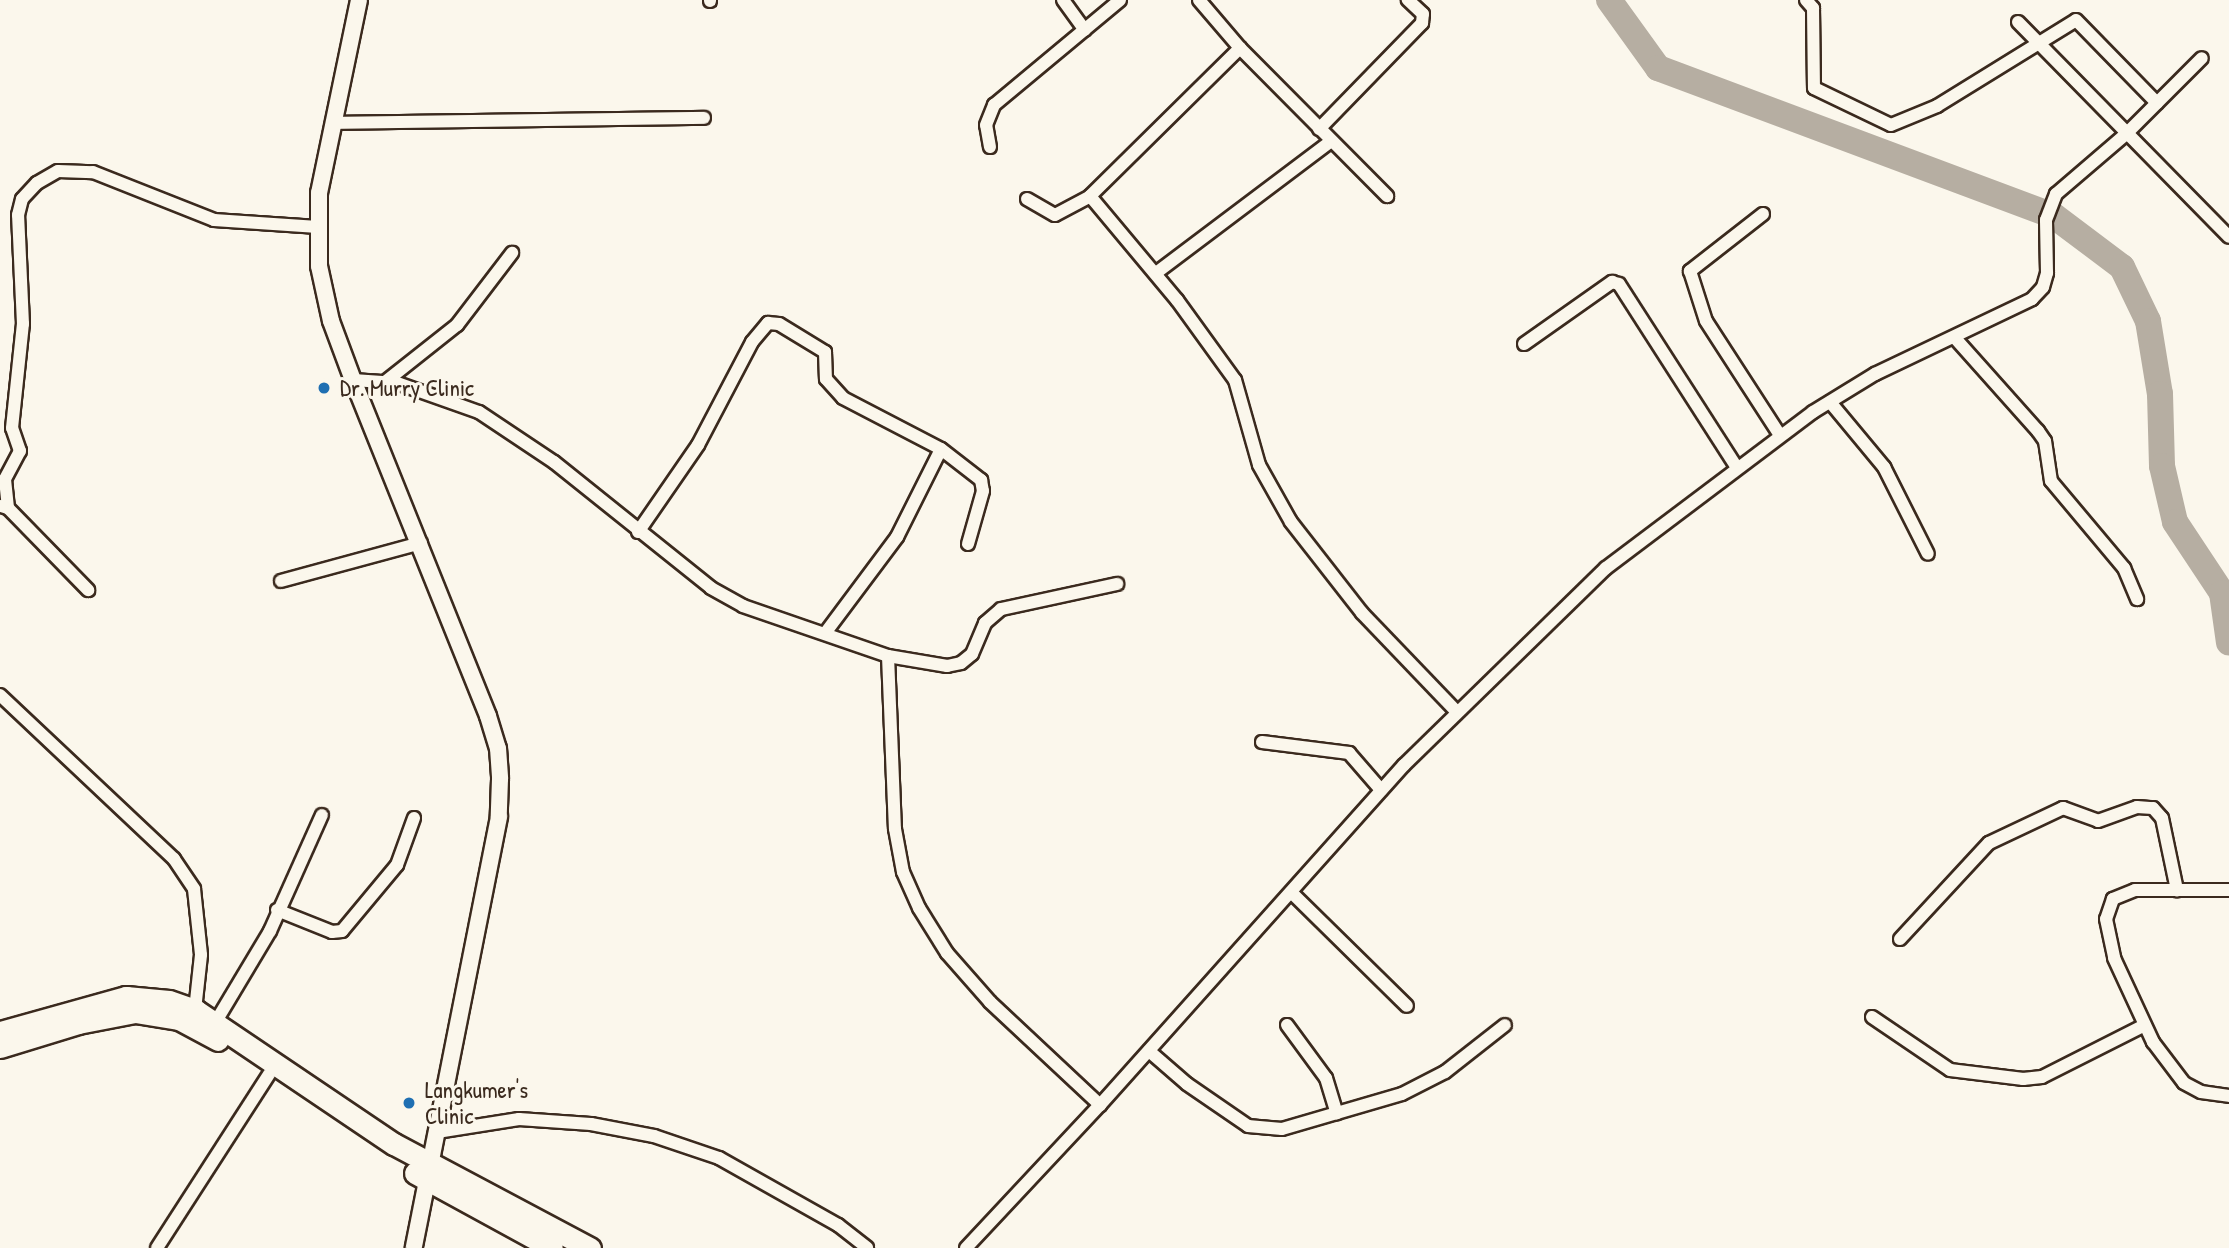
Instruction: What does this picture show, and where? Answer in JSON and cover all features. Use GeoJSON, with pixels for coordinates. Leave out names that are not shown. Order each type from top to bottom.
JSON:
{"type":"FeatureCollection","features":[{"type":"Feature","properties":{"kind":"highway"},"geometry":{"type":"LineString","coordinates":[[0,1032],[126,997],[169,1001],[195,1010],[426,1172],[590,1248]]}},
{"type":"Feature","properties":{"kind":"highway"},"geometry":{"type":"LineString","coordinates":[[0,1047],[112,1015],[156,1014],[207,1033],[426,1172],[552,1248]]}},
{"type":"Feature","properties":{"kind":"street"},"geometry":{"type":"LineString","coordinates":[[359,0],[332,123],[318,227],[319,266],[331,321],[352,380],[421,543],[488,716],[498,748],[500,779],[499,817],[437,1132],[426,1172],[414,1248]]}},
{"type":"Feature","properties":{"kind":"street"},"geometry":{"type":"LineString","coordinates":[[1063,0],[1085,30]]}},
{"type":"Feature","properties":{"kind":"street"},"geometry":{"type":"LineString","coordinates":[[990,147],[986,125],[994,105],[1120,0]]}},
{"type":"Feature","properties":{"kind":"street"},"geometry":{"type":"LineString","coordinates":[[1199,0],[1240,48],[1387,196]]}},
{"type":"Feature","properties":{"kind":"street"},"geometry":{"type":"LineString","coordinates":[[1319,129],[1422,23],[1423,14],[1408,0]]}},
{"type":"Feature","properties":{"kind":"street"},"geometry":{"type":"LineString","coordinates":[[1806,0],[1813,8],[1815,28],[1813,86],[1819,94],[1897,125],[2040,45],[2077,20],[2157,103]]}},
{"type":"Feature","properties":{"kind":"street"},"geometry":{"type":"LineString","coordinates":[[2018,22],[2229,237]]}},
{"type":"Feature","properties":{"kind":"street"},"geometry":{"type":"LineString","coordinates":[[1027,199],[1055,215],[1090,196],[1240,48]]}},
{"type":"Feature","properties":{"kind":"street"},"geometry":{"type":"LineString","coordinates":[[965,1248],[1100,1105],[1292,893],[1381,790],[1456,711],[1606,568],[1779,434],[1875,374],[2020,308],[2043,287],[2046,220],[2053,197],[2126,134],[2202,58]]}},
{"type":"Feature","properties":{"kind":"street"},"geometry":{"type":"LineString","coordinates":[[332,123],[704,118]]}},
{"type":"Feature","properties":{"kind":"street"},"geometry":{"type":"LineString","coordinates":[[1156,273],[1331,141]]}},
{"type":"Feature","properties":{"kind":"street"},"geometry":{"type":"LineString","coordinates":[[88,590],[4,507],[5,479],[20,451],[12,428],[23,324],[18,215],[22,199],[37,183],[58,171],[93,172],[214,220],[318,227]]}},
{"type":"Feature","properties":{"kind":"street"},"geometry":{"type":"LineString","coordinates":[[1090,196],[1156,273],[1234,380],[1259,465],[1291,522],[1362,613],[1456,711]]}},
{"type":"Feature","properties":{"kind":"street"},"geometry":{"type":"LineString","coordinates":[[1763,214],[1690,271],[1706,321],[1779,434]]}},
{"type":"Feature","properties":{"kind":"street"},"geometry":{"type":"LineString","coordinates":[[385,382],[457,325],[512,253]]}},
{"type":"Feature","properties":{"kind":"street"},"geometry":{"type":"LineString","coordinates":[[1524,344],[1616,282],[1735,466]]}},
{"type":"Feature","properties":{"kind":"street"},"geometry":{"type":"LineString","coordinates":[[638,532],[698,445],[752,342],[768,323],[779,324],[825,352],[826,379],[843,398],[941,449],[981,480],[983,491],[968,544]]}},
{"type":"Feature","properties":{"kind":"street"},"geometry":{"type":"LineString","coordinates":[[1955,338],[2038,430],[2045,441],[2051,481],[2124,568],[2137,599]]}},
{"type":"Feature","properties":{"kind":"street"},"geometry":{"type":"LineString","coordinates":[[352,380],[385,382],[479,412],[554,462],[678,566],[743,606],[826,632],[888,656],[947,666],[961,663],[972,654],[985,623],[1000,609],[1118,584]]}},
{"type":"Feature","properties":{"kind":"street"},"geometry":{"type":"LineString","coordinates":[[1830,402],[1884,467],[1928,554]]}},
{"type":"Feature","properties":{"kind":"street"},"geometry":{"type":"LineString","coordinates":[[826,632],[897,537],[941,449]]}},
{"type":"Feature","properties":{"kind":"street"},"geometry":{"type":"LineString","coordinates":[[281,582],[421,543]]}},
{"type":"Feature","properties":{"kind":"street"},"geometry":{"type":"LineString","coordinates":[[888,656],[895,829],[903,872],[919,908],[947,953],[990,1002],[1100,1105]]}},
{"type":"Feature","properties":{"kind":"street"},"geometry":{"type":"LineString","coordinates":[[0,695],[174,859],[194,889],[201,955],[195,1010]]}},
{"type":"Feature","properties":{"kind":"street"},"geometry":{"type":"LineString","coordinates":[[1262,742],[1349,754],[1381,790]]}},
{"type":"Feature","properties":{"kind":"street"},"geometry":{"type":"LineString","coordinates":[[1900,939],[1989,843],[2063,808],[2098,821],[2137,807],[2153,808],[2162,818],[2177,890]]}},
{"type":"Feature","properties":{"kind":"street"},"geometry":{"type":"LineString","coordinates":[[215,1023],[277,910],[322,815]]}},
{"type":"Feature","properties":{"kind":"street"},"geometry":{"type":"LineString","coordinates":[[277,910],[332,932],[342,931],[397,865],[414,818]]}},
{"type":"Feature","properties":{"kind":"street"},"geometry":{"type":"LineString","coordinates":[[2229,890],[2135,890],[2120,894],[2109,905],[2107,930],[2114,958],[2145,1025],[2184,1083],[2200,1093],[2229,1096]]}},
{"type":"Feature","properties":{"kind":"street"},"geometry":{"type":"LineString","coordinates":[[1292,893],[1407,1006]]}},
{"type":"Feature","properties":{"kind":"street"},"geometry":{"type":"LineString","coordinates":[[1872,1017],[1950,1070],[2023,1079],[2042,1077],[2145,1025]]}},
{"type":"Feature","properties":{"kind":"street"},"geometry":{"type":"LineString","coordinates":[[1287,1025],[1326,1078],[1337,1112]]}},
{"type":"Feature","properties":{"kind":"street"},"geometry":{"type":"LineString","coordinates":[[1149,1051],[1187,1084],[1248,1126],[1282,1129],[1402,1094],[1434,1077],[1505,1025]]}},
{"type":"Feature","properties":{"kind":"street"},"geometry":{"type":"LineString","coordinates":[[157,1248],[269,1074]]}},
{"type":"Feature","properties":{"kind":"street"},"geometry":{"type":"LineString","coordinates":[[437,1132],[519,1119],[591,1124],[654,1136],[719,1158],[838,1225],[867,1248]]}},
{"type":"Feature","properties":{"kind":"waterway"},"geometry":{"type":"LineString","coordinates":[[1609,0],[1658,68],[2054,216],[2122,267],[2148,321],[2160,394],[2162,466],[2175,522],[2222,593],[2229,643]]}},
{"type":"Feature","properties":{"kind":"place","name":"Dr. Murry Clinic"},"geometry":{"type":"Point","coordinates":[324,388]}},
{"type":"Feature","properties":{"kind":"place","name":"Langkumer's Clinic"},"geometry":{"type":"Point","coordinates":[409,1103]}}]}
